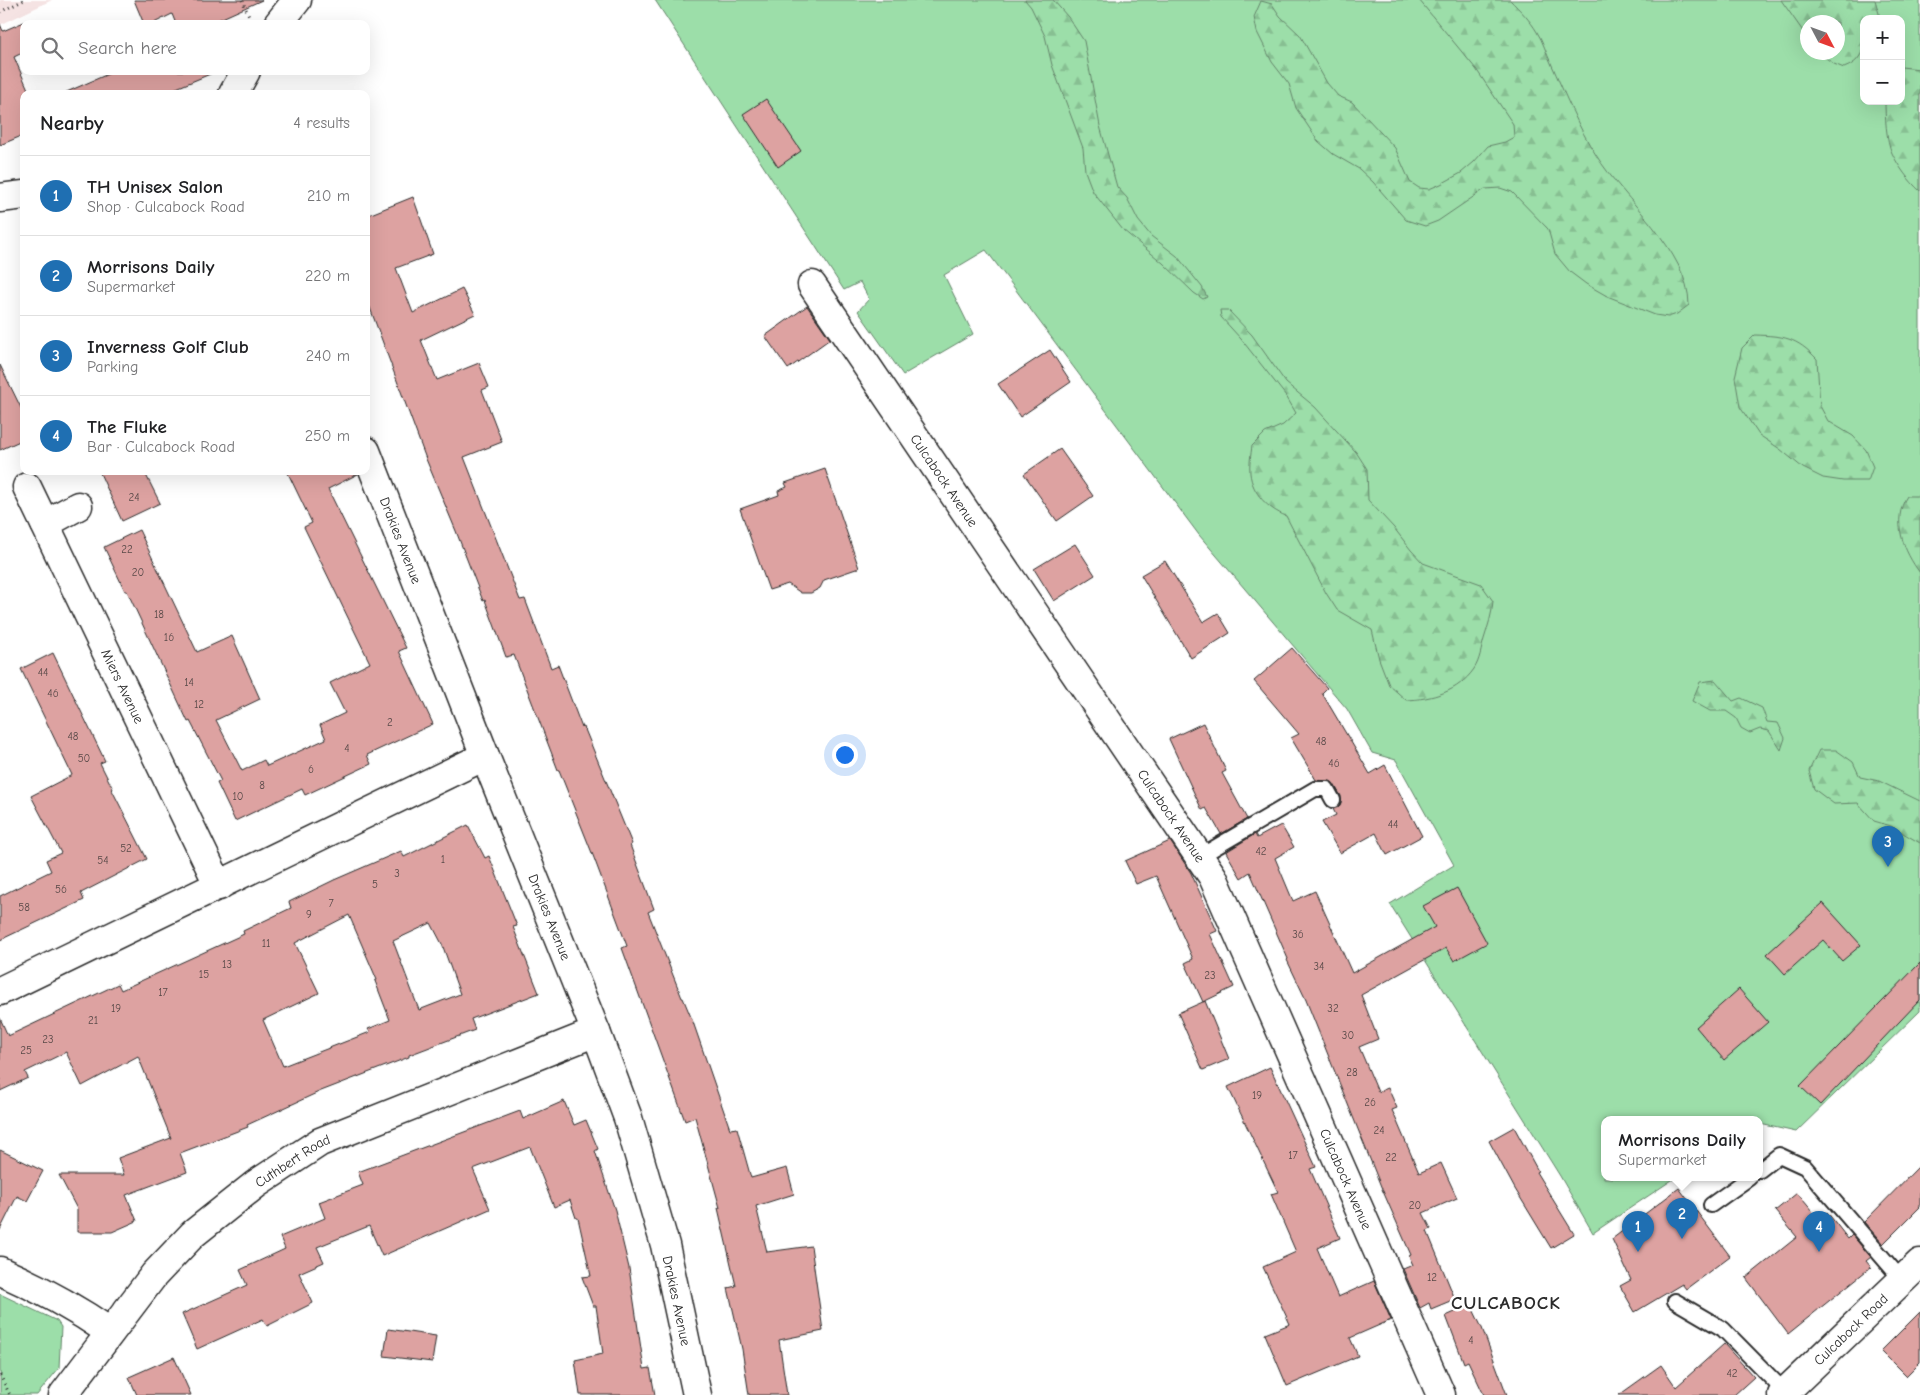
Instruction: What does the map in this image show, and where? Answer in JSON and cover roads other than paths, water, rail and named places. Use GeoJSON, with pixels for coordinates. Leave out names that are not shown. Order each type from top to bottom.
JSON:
{"type":"FeatureCollection","features":[{"type":"Feature","properties":{"kind":"street"},"geometry":{"type":"LineString","coordinates":[[281,20],[297,0]]}},
{"type":"Feature","properties":{"kind":"street"},"geometry":{"type":"LineString","coordinates":[[235,90],[244,75]]}},
{"type":"Feature","properties":{"kind":"street"},"geometry":{"type":"LineString","coordinates":[[0,198],[20,196]]}},
{"type":"Feature","properties":{"kind":"street","name":"Culcabock Avenue"},"geometry":{"type":"LineString","coordinates":[[812,285],[1213,877],[1441,1395]]}},
{"type":"Feature","properties":{"kind":"street","name":"Drakies Avenue"},"geometry":{"type":"LineString","coordinates":[[370,461],[485,756],[596,1032],[628,1118],[665,1245],[697,1395]]}},
{"type":"Feature","properties":{"kind":"street","name":"Miers Avenue"},"geometry":{"type":"LineString","coordinates":[[27,487],[219,886]]}},
{"type":"Feature","properties":{"kind":"street"},"geometry":{"type":"LineString","coordinates":[[45,524],[78,506]]}},
{"type":"Feature","properties":{"kind":"street"},"geometry":{"type":"LineString","coordinates":[[0,991],[485,756]]}},
{"type":"Feature","properties":{"kind":"street","name":"Cuthbert Road"},"geometry":{"type":"LineString","coordinates":[[63,1395],[154,1274],[193,1234],[256,1184],[320,1142],[596,1032]]}},
{"type":"Feature","properties":{"kind":"street"},"geometry":{"type":"LineString","coordinates":[[0,1272],[31,1284],[81,1312],[110,1332]]}},
{"type":"Feature","properties":{"kind":"street","name":"Culcabock Road"},"geometry":{"type":"LineString","coordinates":[[1783,1393],[1911,1272]]}},
{"type":"Feature","properties":{"kind":"lane"},"geometry":{"type":"LineString","coordinates":[[1199,857],[1316,789],[1327,789],[1333,800]]}},
{"type":"Feature","properties":{"kind":"lane"},"geometry":{"type":"LineString","coordinates":[[1763,1168],[1780,1156],[1805,1167],[1911,1272]]}},
{"type":"Feature","properties":{"kind":"lane"},"geometry":{"type":"LineString","coordinates":[[1711,1205],[1745,1181]]}},
{"type":"Feature","properties":{"kind":"lane"},"geometry":{"type":"LineString","coordinates":[[1675,1301],[1723,1329],[1783,1393]]}},
{"type":"Feature","properties":{"kind":"place","name":"Inverness Golf Club"},"geometry":{"type":"Point","coordinates":[1888,867]}},
{"type":"Feature","properties":{"kind":"place","name":"Morrisons Daily"},"geometry":{"type":"Point","coordinates":[1682,1239]}},
{"type":"Feature","properties":{"kind":"place","name":"TH Unisex Salon"},"geometry":{"type":"Point","coordinates":[1638,1252]}},
{"type":"Feature","properties":{"kind":"place","name":"The Fluke"},"geometry":{"type":"Point","coordinates":[1819,1252]}},
{"type":"Feature","properties":{"kind":"district","name":"CULCABOCK"},"geometry":{"type":"Point","coordinates":[1506,1302]}}]}
